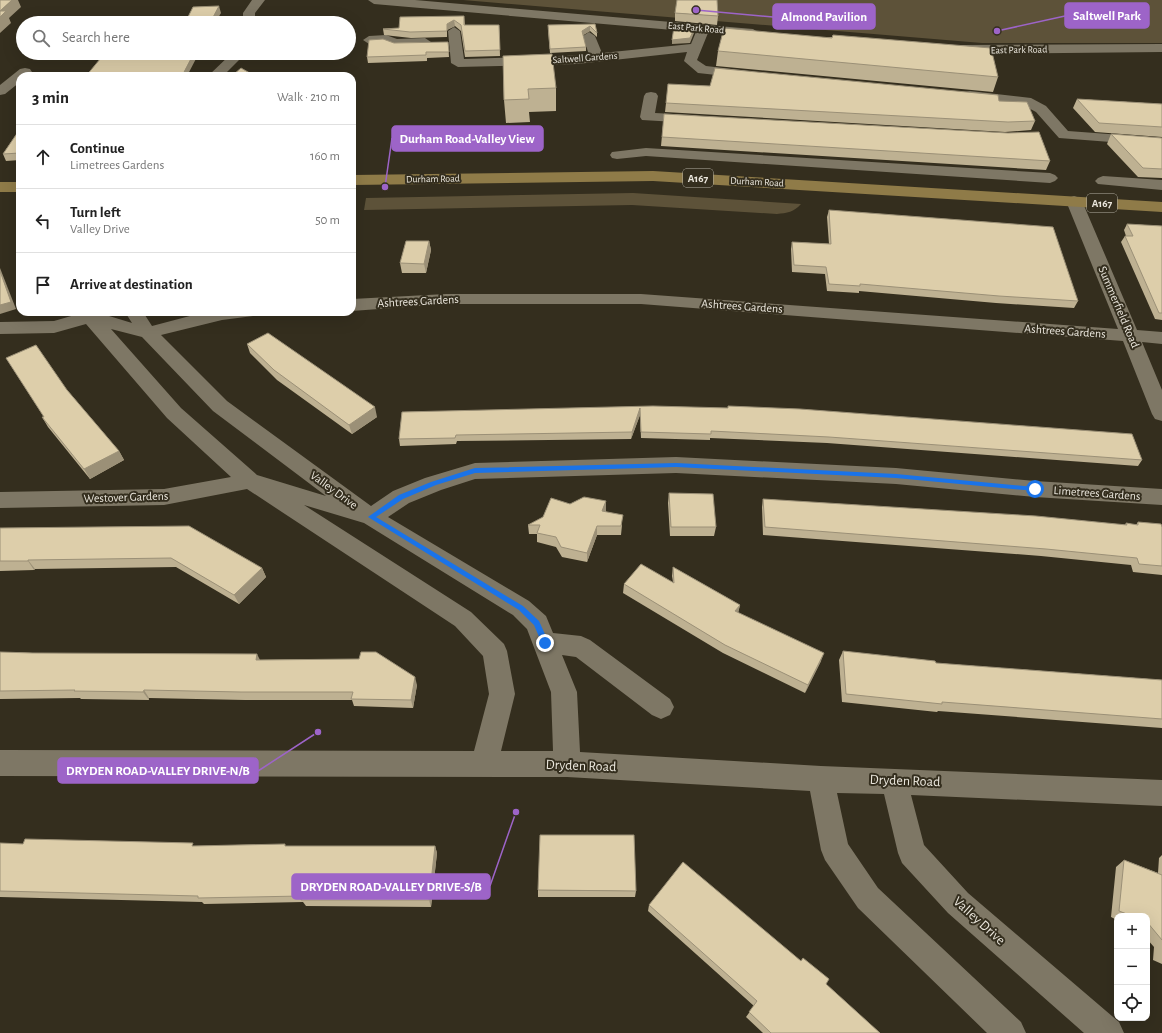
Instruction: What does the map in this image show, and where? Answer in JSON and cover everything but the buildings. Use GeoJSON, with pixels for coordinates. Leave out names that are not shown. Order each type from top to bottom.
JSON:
{"type":"FeatureCollection","features":[{"type":"Feature","properties":{"kind":"main road","name":"Durham Road"},"geometry":{"type":"LineString","coordinates":[[356,180],[653,176],[1162,207]]}},
{"type":"Feature","properties":{"kind":"main road"},"geometry":{"type":"LineString","coordinates":[[0,187],[16,187]]}},
{"type":"Feature","properties":{"kind":"street"},"geometry":{"type":"LineString","coordinates":[[247,16],[249,11],[259,0]]}},
{"type":"Feature","properties":{"kind":"street","name":"East Park Road"},"geometry":{"type":"LineString","coordinates":[[374,0],[767,34]]}},
{"type":"Feature","properties":{"kind":"street"},"geometry":{"type":"LineString","coordinates":[[703,29],[690,61],[703,70],[760,75]]}},
{"type":"Feature","properties":{"kind":"street","name":"Saltwell Gardens"},"geometry":{"type":"LineString","coordinates":[[370,40],[386,39],[395,43],[454,36],[458,63],[597,58],[696,47]]}},
{"type":"Feature","properties":{"kind":"street"},"geometry":{"type":"LineString","coordinates":[[589,36],[597,58]]}},
{"type":"Feature","properties":{"kind":"street","name":"East Park Road"},"geometry":{"type":"LineString","coordinates":[[948,48],[980,50],[1162,48]]}},
{"type":"Feature","properties":{"kind":"street"},"geometry":{"type":"LineString","coordinates":[[219,72],[232,60]]}},
{"type":"Feature","properties":{"kind":"street"},"geometry":{"type":"LineString","coordinates":[[0,91],[16,79]]}},
{"type":"Feature","properties":{"kind":"street"},"geometry":{"type":"LineString","coordinates":[[956,94],[1026,100],[1041,110],[1057,136],[1162,142]]}},
{"type":"Feature","properties":{"kind":"street"},"geometry":{"type":"LineString","coordinates":[[651,96],[647,117],[703,120]]}},
{"type":"Feature","properties":{"kind":"street"},"geometry":{"type":"LineString","coordinates":[[617,155],[646,152],[798,163],[1050,178]]}},
{"type":"Feature","properties":{"kind":"street"},"geometry":{"type":"LineString","coordinates":[[1103,181],[1162,185]]}},
{"type":"Feature","properties":{"kind":"street","name":"Summerfield Road"},"geometry":{"type":"LineString","coordinates":[[1074,201],[1162,414]]}},
{"type":"Feature","properties":{"kind":"street","name":"Ashtrees Gardens"},"geometry":{"type":"LineString","coordinates":[[356,305],[446,299],[641,300],[1162,338]]}},
{"type":"Feature","properties":{"kind":"street"},"geometry":{"type":"LineString","coordinates":[[0,328],[54,327],[82,316]]}},
{"type":"Feature","properties":{"kind":"street"},"geometry":{"type":"LineString","coordinates":[[89,316],[174,412],[250,481],[463,619],[495,651],[502,694],[484,765]]}},
{"type":"Feature","properties":{"kind":"street"},"geometry":{"type":"LineString","coordinates":[[93,316],[148,333],[184,322],[212,316]]}},
{"type":"Feature","properties":{"kind":"street","name":"Valley Drive"},"geometry":{"type":"LineString","coordinates":[[137,316],[148,333],[220,406],[371,517],[521,608],[536,623],[564,692],[567,764]]}},
{"type":"Feature","properties":{"kind":"street","name":"Limetrees Gardens"},"geometry":{"type":"LineString","coordinates":[[371,517],[401,497],[433,484],[475,471],[676,465],[896,476],[1035,489],[1162,497]]}},
{"type":"Feature","properties":{"kind":"street"},"geometry":{"type":"LineString","coordinates":[[250,481],[371,517]]}},
{"type":"Feature","properties":{"kind":"street","name":"Westover Gardens"},"geometry":{"type":"LineString","coordinates":[[0,500],[164,497],[250,481]]}},
{"type":"Feature","properties":{"kind":"street"},"geometry":{"type":"LineString","coordinates":[[545,643],[581,647],[661,707]]}},
{"type":"Feature","properties":{"kind":"street","name":"Dryden Road"},"geometry":{"type":"LineString","coordinates":[[0,763],[567,764],[821,779],[1132,790],[1162,794]]}},
{"type":"Feature","properties":{"kind":"street"},"geometry":{"type":"LineString","coordinates":[[821,779],[835,850],[868,898],[1010,1033]]}},
{"type":"Feature","properties":{"kind":"street","name":"Valley Drive"},"geometry":{"type":"LineString","coordinates":[[894,781],[912,853],[958,903],[1108,1033]]}},
{"type":"Feature","properties":{"kind":"shaded area"},"geometry":{"type":"Polygon","coordinates":[[[463,0],[1162,0],[1162,43],[982,43],[463,0]]]}},
{"type":"Feature","properties":{"kind":"shaded area"},"geometry":{"type":"Polygon","coordinates":[[[633,193],[801,204],[790,212],[777,214],[632,205],[364,210],[366,198],[633,193]]]}},
{"type":"Feature","properties":{"kind":"place","name":"Almond Pavilion"},"geometry":{"type":"Point","coordinates":[696,10]}},
{"type":"Feature","properties":{"kind":"place","name":"Saltwell Park"},"geometry":{"type":"Point","coordinates":[997,31]}},
{"type":"Feature","properties":{"kind":"place","name":"Durham Road-Valley View"},"geometry":{"type":"Point","coordinates":[385,187]}},
{"type":"Feature","properties":{"kind":"place","name":"DRYDEN ROAD-VALLEY DRIVE-N/B"},"geometry":{"type":"Point","coordinates":[318,732]}},
{"type":"Feature","properties":{"kind":"place","name":"DRYDEN ROAD-VALLEY DRIVE-S/B"},"geometry":{"type":"Point","coordinates":[516,812]}},
{"type":"Feature","properties":{"kind":"route"},"geometry":{"type":"LineString","coordinates":[[545,643],[536,623],[521,608],[371,517],[401,497],[433,484],[475,471],[676,465],[896,476],[1035,489]]}}]}
